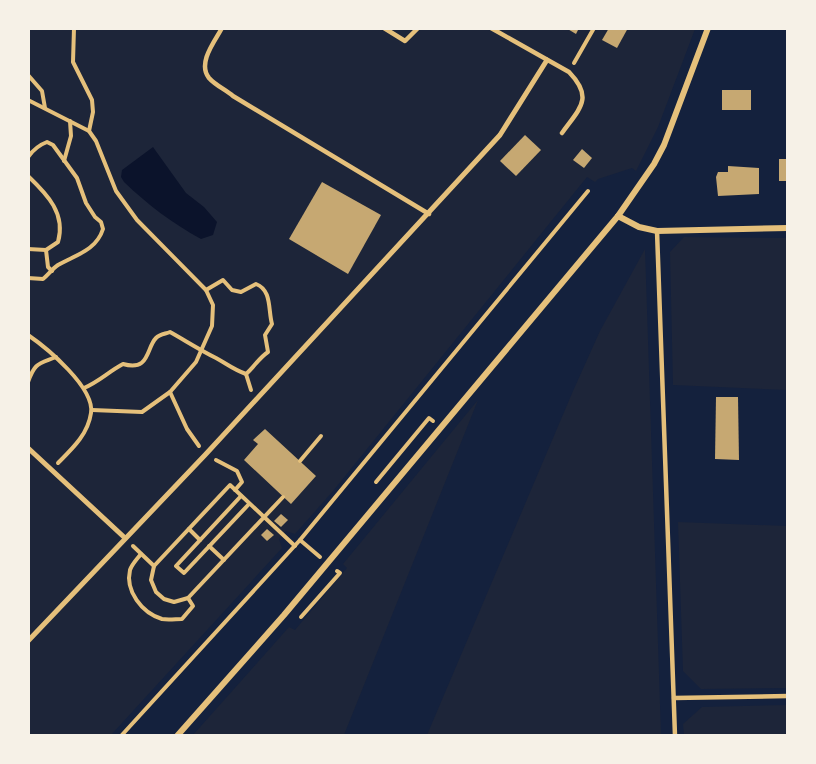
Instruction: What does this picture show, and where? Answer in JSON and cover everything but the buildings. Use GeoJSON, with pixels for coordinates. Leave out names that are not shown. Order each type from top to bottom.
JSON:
{"type":"FeatureCollection","features":[{"type":"Feature","properties":{"kind":"street"},"geometry":{"type":"LineString","coordinates":[[177,735],[284,615],[618,216],[654,164],[664,145],[708,28]]}},
{"type":"Feature","properties":{"kind":"street"},"geometry":{"type":"LineString","coordinates":[[28,641],[205,455],[500,135],[547,60]]}},
{"type":"Feature","properties":{"kind":"street"},"geometry":{"type":"LineString","coordinates":[[618,216],[639,227],[657,231],[788,228]]}},
{"type":"Feature","properties":{"kind":"street"},"geometry":{"type":"LineString","coordinates":[[28,448],[125,538]]}},
{"type":"Feature","properties":{"kind":"lane"},"geometry":{"type":"LineString","coordinates":[[222,28],[207,56],[204,68],[208,77],[233,96],[429,214]]}},
{"type":"Feature","properties":{"kind":"lane"},"geometry":{"type":"LineString","coordinates":[[384,28],[405,41],[418,28]]}},
{"type":"Feature","properties":{"kind":"lane"},"geometry":{"type":"LineString","coordinates":[[490,28],[569,72],[582,88],[583,100],[562,133]]}},
{"type":"Feature","properties":{"kind":"lane"},"geometry":{"type":"LineString","coordinates":[[657,231],[675,735]]}},
{"type":"Feature","properties":{"kind":"lane"},"geometry":{"type":"LineString","coordinates":[[674,698],[788,696]]}},
{"type":"Feature","properties":{"kind":"path"},"geometry":{"type":"LineString","coordinates":[[74,28],[73,62],[92,100],[93,112],[89,131]]}},
{"type":"Feature","properties":{"kind":"path"},"geometry":{"type":"LineString","coordinates":[[569,72],[594,28]]}},
{"type":"Feature","properties":{"kind":"path"},"geometry":{"type":"LineString","coordinates":[[28,75],[42,91],[45,108]]}},
{"type":"Feature","properties":{"kind":"path"},"geometry":{"type":"LineString","coordinates":[[28,100],[89,131],[96,141],[116,191],[137,220],[206,290],[213,305],[212,326],[196,362],[170,392],[142,412],[92,410]]}},
{"type":"Feature","properties":{"kind":"path"},"geometry":{"type":"LineString","coordinates":[[64,161],[70,136],[70,120]]}},
{"type":"Feature","properties":{"kind":"path"},"geometry":{"type":"LineString","coordinates":[[28,157],[48,142],[53,145],[77,178],[86,203],[104,229],[98,240],[83,254],[55,266],[43,279],[28,278]]}},
{"type":"Feature","properties":{"kind":"path"},"geometry":{"type":"LineString","coordinates":[[28,176],[55,207],[61,223],[58,242],[45,250],[28,249]]}},
{"type":"Feature","properties":{"kind":"path"},"geometry":{"type":"LineString","coordinates":[[121,735],[300,540],[588,191]]}},
{"type":"Feature","properties":{"kind":"path"},"geometry":{"type":"LineString","coordinates":[[45,250],[45,261],[52,271]]}},
{"type":"Feature","properties":{"kind":"path"},"geometry":{"type":"LineString","coordinates":[[84,388],[99,382],[110,370],[123,364],[130,366],[140,363],[149,355],[154,340],[170,332],[233,370],[246,374],[259,358],[268,352],[265,335],[272,324],[268,311],[268,297],[262,286],[256,284],[241,292],[232,290],[223,280],[206,290]]}},
{"type":"Feature","properties":{"kind":"path"},"geometry":{"type":"LineString","coordinates":[[28,334],[56,357],[84,388],[92,410],[79,442],[52,470]]}},
{"type":"Feature","properties":{"kind":"path"},"geometry":{"type":"LineString","coordinates":[[28,382],[30,371],[42,361],[56,357]]}},
{"type":"Feature","properties":{"kind":"path"},"geometry":{"type":"LineString","coordinates":[[170,392],[187,429],[205,455],[237,471],[242,482],[236,490]]}},
{"type":"Feature","properties":{"kind":"path"},"geometry":{"type":"LineString","coordinates":[[300,461],[321,436]]}},
{"type":"Feature","properties":{"kind":"path"},"geometry":{"type":"LineString","coordinates":[[283,497],[264,518],[188,598],[174,602],[164,599],[156,592],[151,580],[154,566],[230,485],[249,504],[264,518],[294,546]]}},
{"type":"Feature","properties":{"kind":"path"},"geometry":{"type":"LineString","coordinates":[[241,496],[176,566],[184,573],[249,504]]}},
{"type":"Feature","properties":{"kind":"path"},"geometry":{"type":"LineString","coordinates":[[189,530],[200,540]]}},
{"type":"Feature","properties":{"kind":"path"},"geometry":{"type":"LineString","coordinates":[[125,538],[154,566]]}},
{"type":"Feature","properties":{"kind":"path"},"geometry":{"type":"LineString","coordinates":[[300,540],[317,554]]}},
{"type":"Feature","properties":{"kind":"path"},"geometry":{"type":"LineString","coordinates":[[209,546],[224,560]]}},
{"type":"Feature","properties":{"kind":"path"},"geometry":{"type":"LineString","coordinates":[[141,554],[130,568],[130,585],[137,601],[146,611],[162,619],[182,619],[193,606],[188,598]]}},
{"type":"Feature","properties":{"kind":"shaded area"},"geometry":{"type":"Polygon","coordinates":[[[28,29],[695,29],[658,127],[636,171],[632,168],[595,182],[587,177],[333,491],[295,534],[286,531],[279,539],[282,548],[111,735],[29,735],[28,29]]]}},
{"type":"Feature","properties":{"kind":"shaded area"},"geometry":{"type":"Polygon","coordinates":[[[153,147],[186,193],[204,207],[217,222],[213,235],[201,239],[190,233],[161,213],[124,182],[121,177],[122,170],[153,147]]]}},
{"type":"Feature","properties":{"kind":"shaded area"},"geometry":{"type":"Polygon","coordinates":[[[684,237],[787,238],[787,390],[673,385],[670,252],[684,237]]]}},
{"type":"Feature","properties":{"kind":"shaded area"},"geometry":{"type":"Polygon","coordinates":[[[645,249],[661,735],[427,735],[573,391],[600,331],[645,249]]]}},
{"type":"Feature","properties":{"kind":"shaded area"},"geometry":{"type":"Polygon","coordinates":[[[478,400],[344,735],[193,735],[289,627],[295,630],[347,568],[343,564],[478,400]]]}},
{"type":"Feature","properties":{"kind":"shaded area"},"geometry":{"type":"Polygon","coordinates":[[[678,522],[787,526],[787,688],[701,689],[683,671],[678,522]]]}},
{"type":"Feature","properties":{"kind":"shaded area"},"geometry":{"type":"Polygon","coordinates":[[[787,705],[787,735],[684,735],[683,724],[702,707],[787,705]]]}}]}
